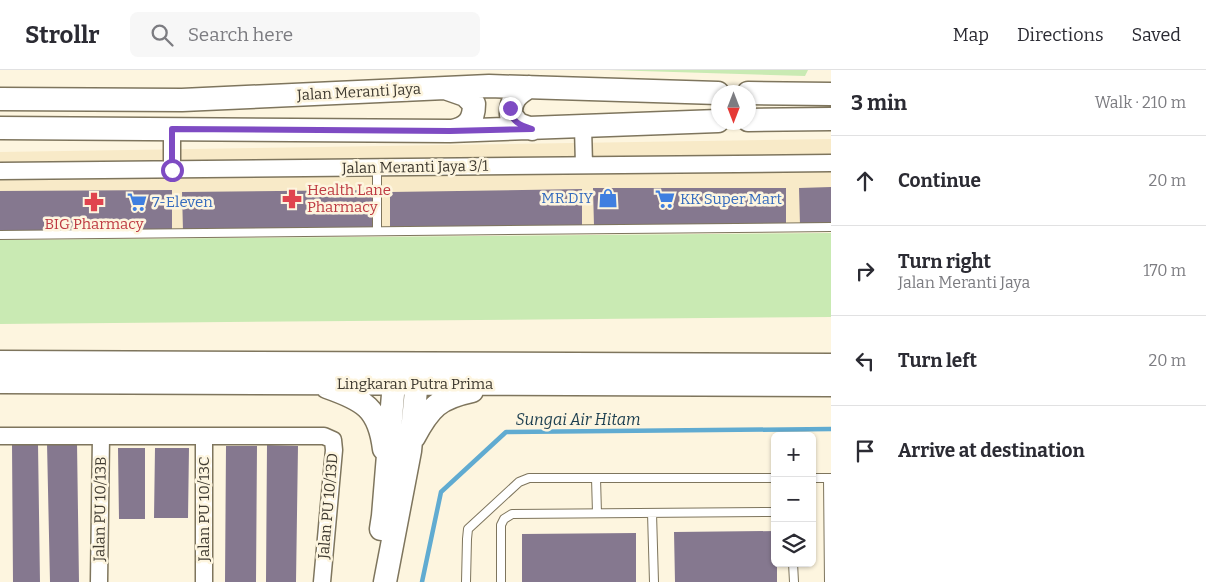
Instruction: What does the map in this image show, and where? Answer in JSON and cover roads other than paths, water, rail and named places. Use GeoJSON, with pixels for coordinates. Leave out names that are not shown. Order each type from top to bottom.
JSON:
{"type":"FeatureCollection","features":[{"type":"Feature","properties":{"kind":"street"},"geometry":{"type":"LineString","coordinates":[[0,86],[9,99]]}},
{"type":"Feature","properties":{"kind":"street"},"geometry":{"type":"LineString","coordinates":[[529,87],[517,94],[510,108],[511,116],[518,124],[532,129]]}},
{"type":"Feature","properties":{"kind":"street","name":"Jalan Meranti Jaya"},"geometry":{"type":"LineString","coordinates":[[9,99],[182,100],[444,88],[529,87],[711,93]]}},
{"type":"Feature","properties":{"kind":"street"},"geometry":{"type":"LineString","coordinates":[[444,88],[465,95],[474,104],[474,115],[470,123],[463,129],[450,131]]}},
{"type":"Feature","properties":{"kind":"street"},"geometry":{"type":"LineString","coordinates":[[756,93],[831,94]]}},
{"type":"Feature","properties":{"kind":"street"},"geometry":{"type":"LineString","coordinates":[[756,120],[831,119]]}},
{"type":"Feature","properties":{"kind":"street"},"geometry":{"type":"LineString","coordinates":[[0,128],[450,131],[583,128],[711,121]]}},
{"type":"Feature","properties":{"kind":"street"},"geometry":{"type":"LineString","coordinates":[[583,128],[584,165]]}},
{"type":"Feature","properties":{"kind":"street"},"geometry":{"type":"LineString","coordinates":[[172,129],[172,170]]}},
{"type":"Feature","properties":{"kind":"street","name":"Jalan Meranti Jaya 3/1"},"geometry":{"type":"LineString","coordinates":[[0,171],[831,163]]}},
{"type":"Feature","properties":{"kind":"street","name":"Lingkaran Putra Prima"},"geometry":{"type":"LineString","coordinates":[[0,362],[394,374],[831,365]]}},
{"type":"Feature","properties":{"kind":"street"},"geometry":{"type":"LineString","coordinates":[[370,582],[383,516],[394,374]]}},
{"type":"Feature","properties":{"kind":"street","name":"Lingkaran Putra Prima"},"geometry":{"type":"LineString","coordinates":[[0,382],[316,384],[394,374]]}},
{"type":"Feature","properties":{"kind":"street"},"geometry":{"type":"LineString","coordinates":[[385,582],[410,444],[417,374]]}},
{"type":"Feature","properties":{"kind":"street","name":"Lingkaran Putra Prima"},"geometry":{"type":"LineString","coordinates":[[417,374],[505,385],[831,385]]}},
{"type":"Feature","properties":{"kind":"street"},"geometry":{"type":"LineString","coordinates":[[316,384],[343,393],[362,403],[373,414],[381,430],[387,474]]}},
{"type":"Feature","properties":{"kind":"street"},"geometry":{"type":"LineString","coordinates":[[410,444],[425,416],[435,405],[455,394],[505,385]]}},
{"type":"Feature","properties":{"kind":"street"},"geometry":{"type":"LineString","coordinates":[[0,436],[204,436]]}},
{"type":"Feature","properties":{"kind":"street","name":"Jalan PU 10/13B"},"geometry":{"type":"LineString","coordinates":[[99,582],[101,436]]}},
{"type":"Feature","properties":{"kind":"street","name":"Jalan PU 10/13D"},"geometry":{"type":"LineString","coordinates":[[204,436],[324,436],[333,440],[334,450],[322,582]]}},
{"type":"Feature","properties":{"kind":"street","name":"Jalan PU 10/13C"},"geometry":{"type":"LineString","coordinates":[[204,436],[204,582]]}},
{"type":"Feature","properties":{"kind":"lane"},"geometry":{"type":"LineString","coordinates":[[377,167],[377,230]]}},
{"type":"Feature","properties":{"kind":"lane"},"geometry":{"type":"LineString","coordinates":[[0,235],[831,227]]}},
{"type":"Feature","properties":{"kind":"lane"},"geometry":{"type":"LineString","coordinates":[[466,582],[466,539],[468,529],[519,482],[529,478],[771,478]]}},
{"type":"Feature","properties":{"kind":"lane"},"geometry":{"type":"LineString","coordinates":[[596,478],[597,513]]}},
{"type":"Feature","properties":{"kind":"lane"},"geometry":{"type":"LineString","coordinates":[[816,478],[830,478],[829,582]]}},
{"type":"Feature","properties":{"kind":"lane"},"geometry":{"type":"LineString","coordinates":[[501,582],[501,525],[504,519],[512,514],[771,512]]}},
{"type":"Feature","properties":{"kind":"lane"},"geometry":{"type":"LineString","coordinates":[[652,513],[654,582]]}},
{"type":"Feature","properties":{"kind":"lane"},"geometry":{"type":"LineString","coordinates":[[794,567],[794,582]]}},
{"type":"Feature","properties":{"kind":"waterway","name":"Sungai Air Hitam"},"geometry":{"type":"LineString","coordinates":[[422,582],[441,492],[506,432],[831,429]]}},
{"type":"Feature","properties":{"kind":"place","name":"MR.DIY"},"geometry":{"type":"Point","coordinates":[608,198]}},
{"type":"Feature","properties":{"kind":"place","name":"Health Lane Pharmacy"},"geometry":{"type":"Point","coordinates":[292,199]}},
{"type":"Feature","properties":{"kind":"place","name":"KK Super Mart"},"geometry":{"type":"Point","coordinates":[665,199]}},
{"type":"Feature","properties":{"kind":"place","name":"BIG Pharmacy"},"geometry":{"type":"Point","coordinates":[94,202]}},
{"type":"Feature","properties":{"kind":"place","name":"7-Eleven"},"geometry":{"type":"Point","coordinates":[137,202]}}]}
